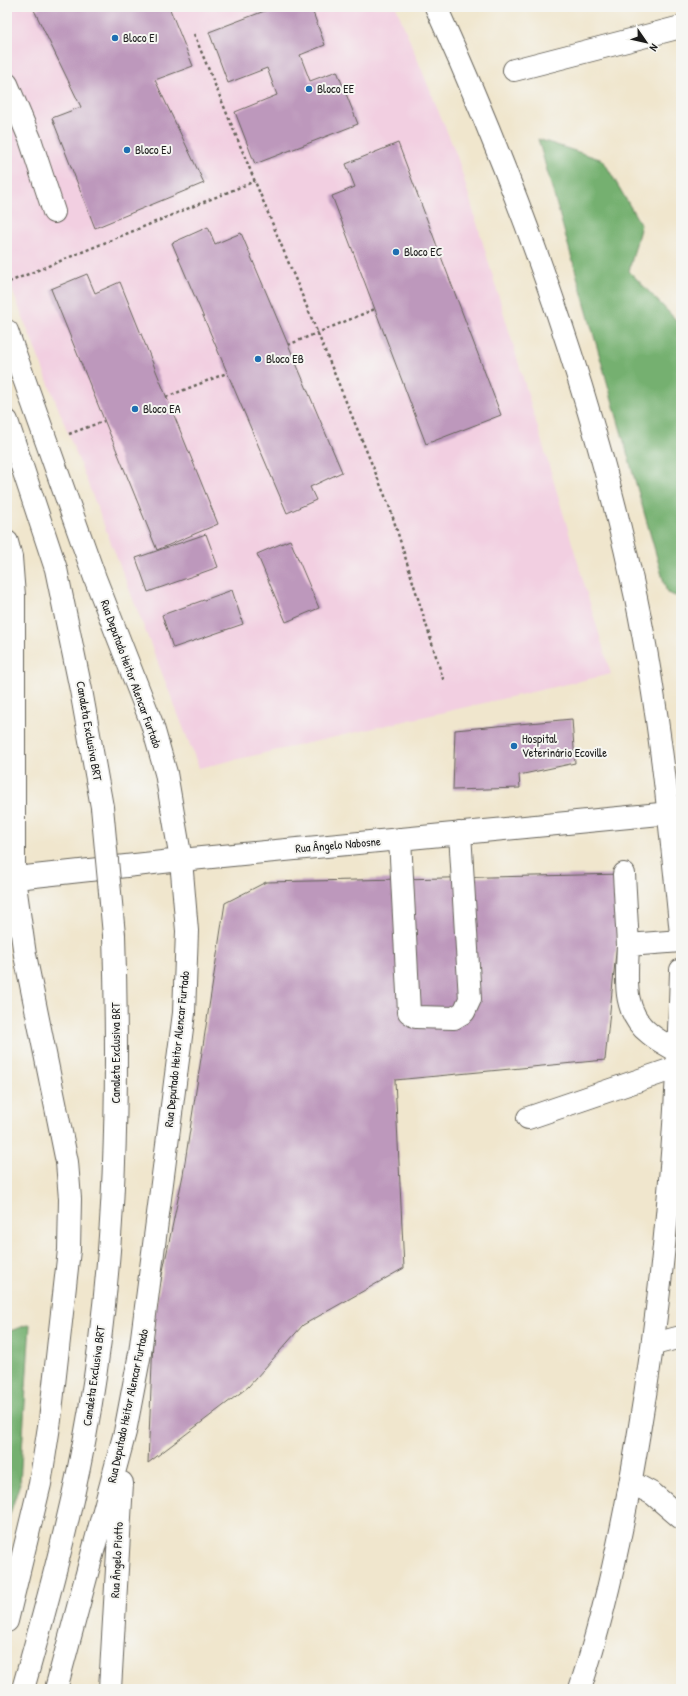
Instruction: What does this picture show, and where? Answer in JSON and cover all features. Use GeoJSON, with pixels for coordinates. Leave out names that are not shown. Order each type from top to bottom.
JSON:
{"type":"FeatureCollection","features":[{"type":"Feature","properties":{"kind":"street"},"geometry":{"type":"LineString","coordinates":[[436,7],[516,197],[552,293],[585,399],[612,495],[636,600],[675,812],[681,934]]}},
{"type":"Feature","properties":{"kind":"street"},"geometry":{"type":"LineString","coordinates":[[514,70],[681,27]]}},
{"type":"Feature","properties":{"kind":"street"},"geometry":{"type":"LineString","coordinates":[[7,84],[30,139],[54,212]]}},
{"type":"Feature","properties":{"kind":"street","name":"Rua Deputado Heitor Alencar Furtado"},"geometry":{"type":"LineString","coordinates":[[7,331],[95,578],[152,724],[166,773],[181,860],[187,931],[184,1013],[155,1231],[145,1323],[125,1432],[56,1689]]}},
{"type":"Feature","properties":{"kind":"street","name":"Canaleta Exclusiva BRT"},"geometry":{"type":"LineString","coordinates":[[7,421],[56,569],[81,690],[102,807],[114,935],[117,1026],[111,1222],[102,1321],[90,1409],[77,1476],[51,1588],[23,1689]]}},
{"type":"Feature","properties":{"kind":"street"},"geometry":{"type":"LineString","coordinates":[[7,542],[11,557],[14,596],[11,878],[66,1162],[70,1199],[69,1250],[50,1420],[40,1484],[7,1621]]}},
{"type":"Feature","properties":{"kind":"street","name":"Rua Ângelo Nabosne"},"geometry":{"type":"LineString","coordinates":[[11,878],[675,812]]}},
{"type":"Feature","properties":{"kind":"street"},"geometry":{"type":"LineString","coordinates":[[400,839],[409,1012],[416,1017],[454,1018],[464,1012],[470,999],[460,833]]}},
{"type":"Feature","properties":{"kind":"street"},"geometry":{"type":"LineString","coordinates":[[624,874],[628,945],[627,987],[630,1011],[649,1033],[679,1060]]}},
{"type":"Feature","properties":{"kind":"street"},"geometry":{"type":"LineString","coordinates":[[628,945],[681,941]]}},
{"type":"Feature","properties":{"kind":"street"},"geometry":{"type":"LineString","coordinates":[[580,1689],[601,1615],[631,1482],[654,1344],[664,1257],[679,1060],[681,970]]}},
{"type":"Feature","properties":{"kind":"street"},"geometry":{"type":"LineString","coordinates":[[528,1118],[679,1060]]}},
{"type":"Feature","properties":{"kind":"street"},"geometry":{"type":"LineString","coordinates":[[654,1344],[681,1337]]}},
{"type":"Feature","properties":{"kind":"street","name":"Rua Ângelo Piotto"},"geometry":{"type":"LineString","coordinates":[[110,1689],[125,1432]]}},
{"type":"Feature","properties":{"kind":"street"},"geometry":{"type":"LineString","coordinates":[[631,1482],[653,1494],[681,1518]]}},
{"type":"Feature","properties":{"kind":"path"},"geometry":{"type":"LineString","coordinates":[[194,34],[390,508],[444,682]]}},
{"type":"Feature","properties":{"kind":"path"},"geometry":{"type":"LineString","coordinates":[[9,282],[255,181]]}},
{"type":"Feature","properties":{"kind":"path"},"geometry":{"type":"LineString","coordinates":[[288,345],[375,309]]}},
{"type":"Feature","properties":{"kind":"path"},"geometry":{"type":"LineString","coordinates":[[166,397],[227,373]]}},
{"type":"Feature","properties":{"kind":"path"},"geometry":{"type":"LineString","coordinates":[[68,434],[104,421]]}},
{"type":"Feature","properties":{"kind":"shaded area"},"geometry":{"type":"Polygon","coordinates":[[[7,7],[396,7],[457,156],[611,674],[199,768],[7,277],[7,7]]]}},
{"type":"Feature","properties":{"kind":"green space"},"geometry":{"type":"Polygon","coordinates":[[[538,139],[603,160],[641,225],[629,271],[681,325],[681,598],[667,593],[538,139]]]}},
{"type":"Feature","properties":{"kind":"green space"},"geometry":{"type":"Polygon","coordinates":[[[30,1324],[20,1483],[7,1523],[7,1332],[30,1324]]]}},
{"type":"Feature","properties":{"kind":"building"},"geometry":{"type":"Polygon","coordinates":[[[42,7],[169,7],[193,66],[155,80],[204,183],[95,228],[52,118],[81,107],[34,10],[42,7]]]}},
{"type":"Feature","properties":{"kind":"building","name":"Bloco EE"},"geometry":{"type":"Polygon","coordinates":[[[275,7],[311,7],[325,45],[300,55],[310,81],[337,71],[358,124],[255,164],[235,112],[277,95],[267,68],[228,83],[209,32],[275,7]]]}},
{"type":"Feature","properties":{"kind":"building","name":"Bloco EC"},"geometry":{"type":"Polygon","coordinates":[[[398,143],[501,415],[426,444],[332,196],[355,187],[346,164],[398,143]]]}},
{"type":"Feature","properties":{"kind":"building","name":"Bloco EB"},"geometry":{"type":"Polygon","coordinates":[[[208,227],[215,244],[241,233],[342,472],[310,487],[316,500],[287,513],[172,243],[208,227]]]}},
{"type":"Feature","properties":{"kind":"building","name":"Bloco EA"},"geometry":{"type":"Polygon","coordinates":[[[87,274],[95,293],[120,282],[218,524],[157,550],[51,289],[87,274]]]}},
{"type":"Feature","properties":{"kind":"building"},"geometry":{"type":"Polygon","coordinates":[[[206,534],[218,567],[148,592],[136,558],[206,534]]]}},
{"type":"Feature","properties":{"kind":"building"},"geometry":{"type":"Polygon","coordinates":[[[290,540],[319,608],[286,622],[257,554],[290,540]]]}},
{"type":"Feature","properties":{"kind":"building"},"geometry":{"type":"Polygon","coordinates":[[[232,590],[243,624],[173,648],[162,615],[232,590]]]}},
{"type":"Feature","properties":{"kind":"building","name":"Hospital Veterinário Ecoville"},"geometry":{"type":"Polygon","coordinates":[[[572,719],[575,763],[519,775],[520,788],[453,790],[455,730],[572,719]]]}},
{"type":"Feature","properties":{"kind":"building"},"geometry":{"type":"Polygon","coordinates":[[[624,874],[605,1060],[395,1080],[404,1268],[303,1325],[248,1387],[148,1463],[154,1314],[183,1175],[225,903],[266,882],[624,874]]]}},
{"type":"Feature","properties":{"kind":"place","name":"Bloco EI"},"geometry":{"type":"Point","coordinates":[115,38]}},
{"type":"Feature","properties":{"kind":"place","name":"Bloco EE"},"geometry":{"type":"Point","coordinates":[309,89]}},
{"type":"Feature","properties":{"kind":"place","name":"Bloco EJ"},"geometry":{"type":"Point","coordinates":[127,150]}},
{"type":"Feature","properties":{"kind":"place","name":"Bloco EC"},"geometry":{"type":"Point","coordinates":[396,252]}},
{"type":"Feature","properties":{"kind":"place","name":"Bloco EB"},"geometry":{"type":"Point","coordinates":[258,359]}},
{"type":"Feature","properties":{"kind":"place","name":"Bloco EA"},"geometry":{"type":"Point","coordinates":[135,409]}},
{"type":"Feature","properties":{"kind":"place","name":"Hospital Veterinário Ecoville"},"geometry":{"type":"Point","coordinates":[514,746]}}]}
